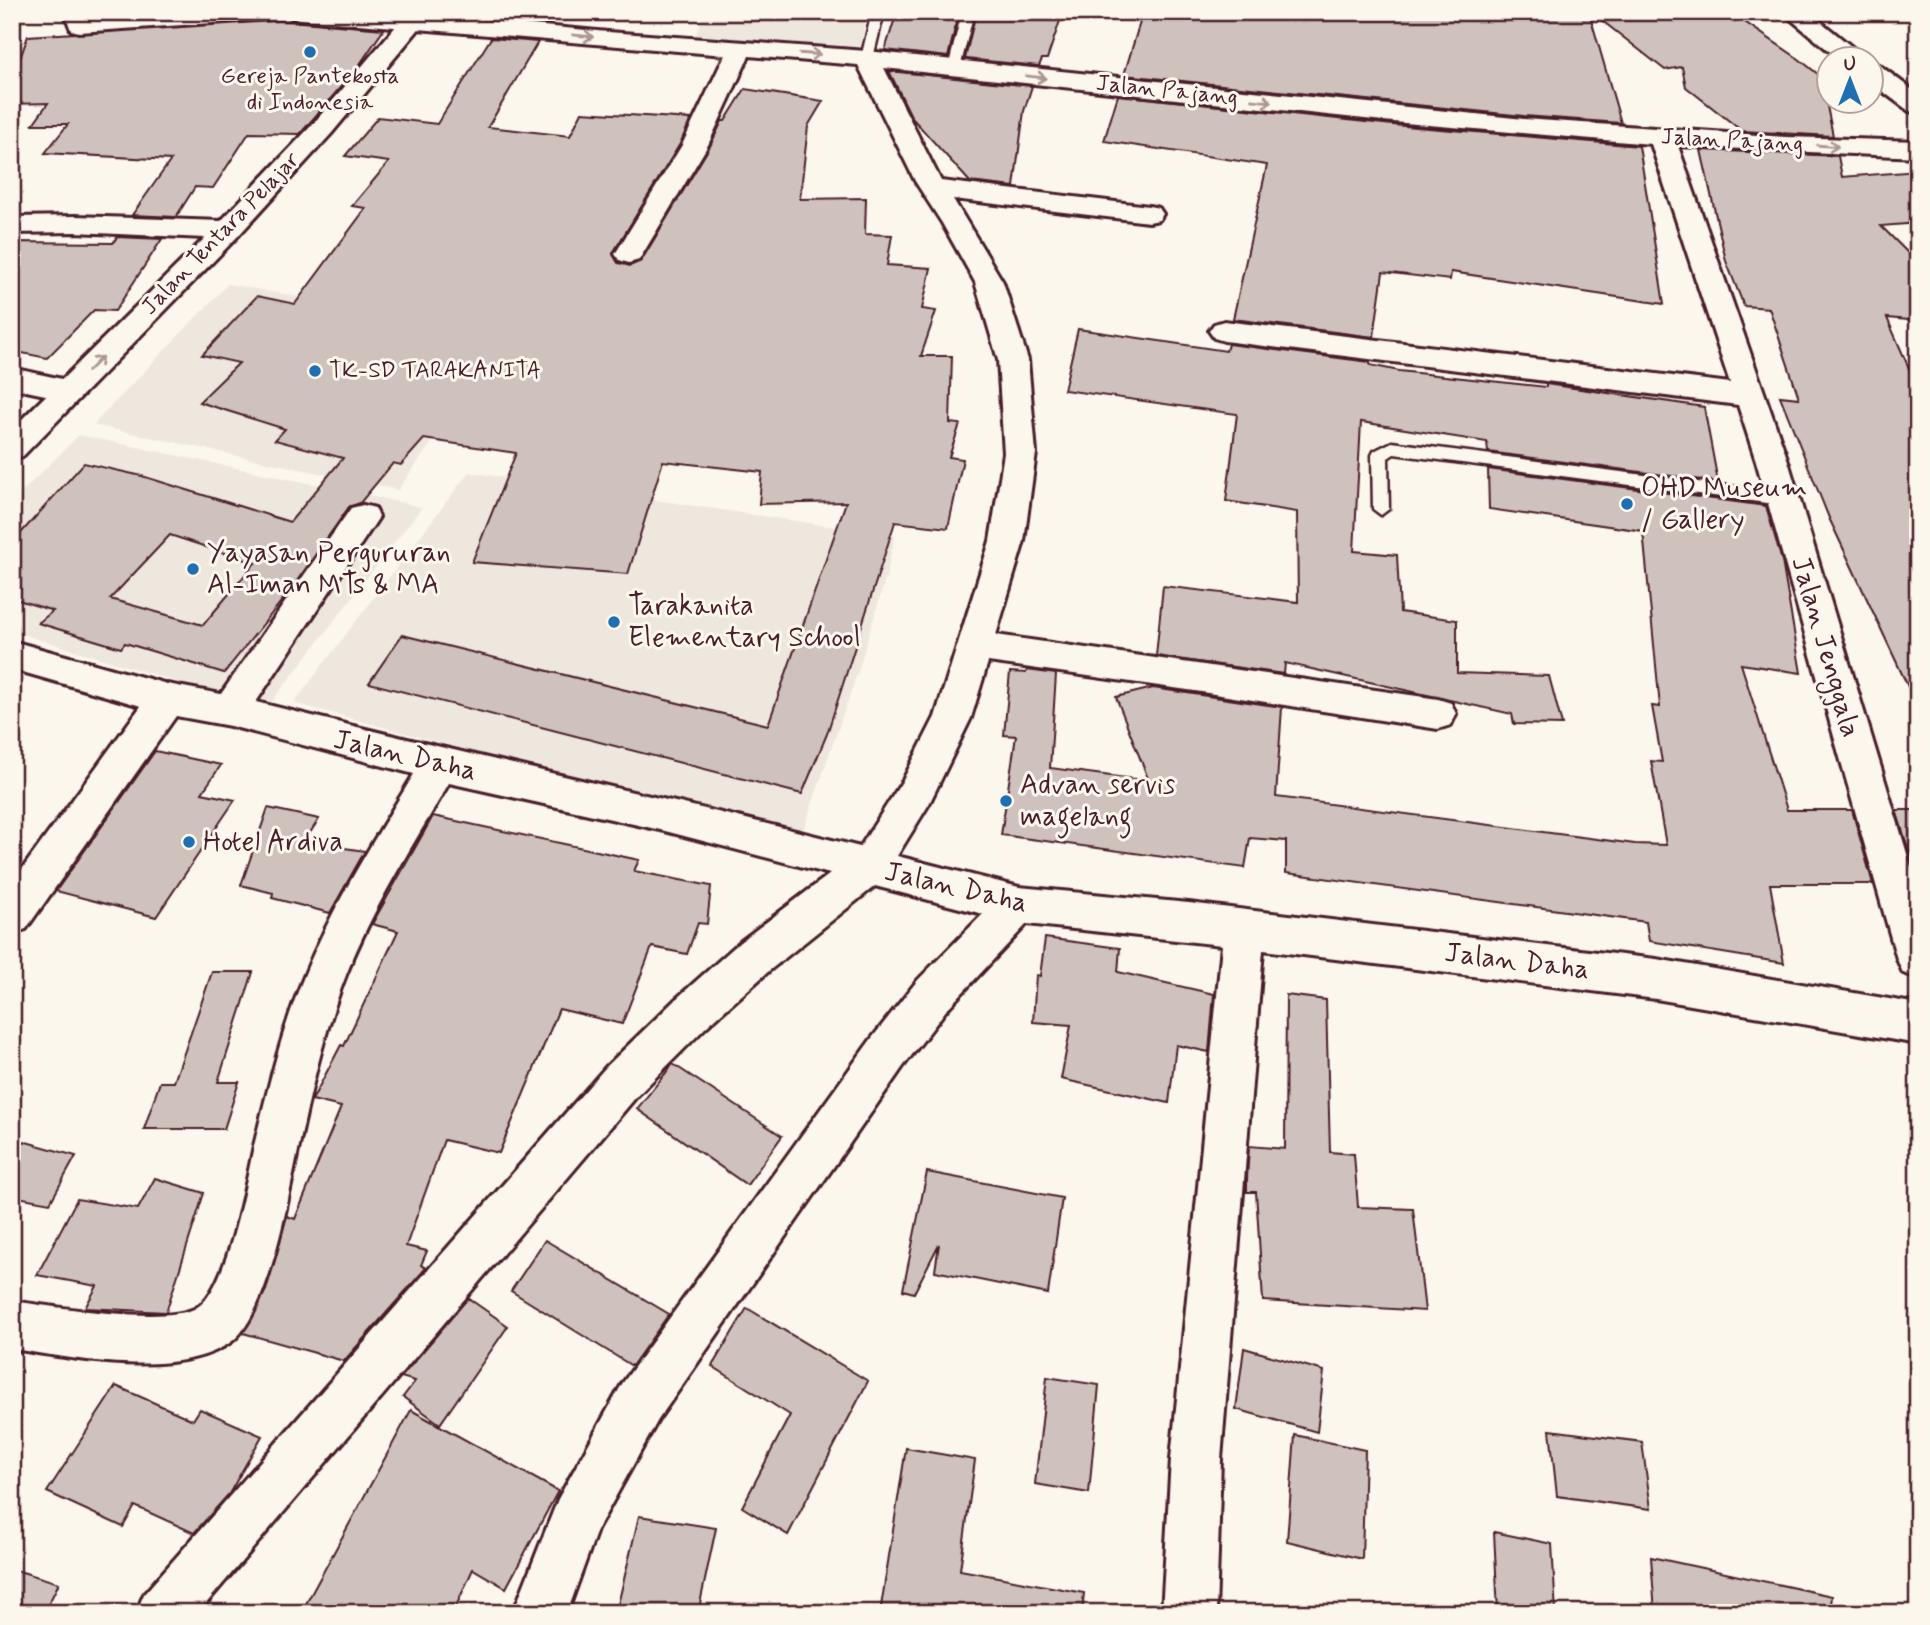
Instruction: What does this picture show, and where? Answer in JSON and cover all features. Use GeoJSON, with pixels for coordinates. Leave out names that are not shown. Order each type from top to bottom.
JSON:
{"type":"FeatureCollection","features":[{"type":"Feature","properties":{"kind":"street"},"geometry":{"type":"LineString","coordinates":[[76,12],[79,25],[272,12]]}},
{"type":"Feature","properties":{"kind":"street","name":"Jalan Pajang"},"geometry":{"type":"LineString","coordinates":[[299,12],[419,16],[740,49],[867,58],[1317,107],[1662,137],[1918,149]]}},
{"type":"Feature","properties":{"kind":"street"},"geometry":{"type":"LineString","coordinates":[[1794,12],[1838,46]]}},
{"type":"Feature","properties":{"kind":"street","name":"Jalan Tentara Pelajar"},"geometry":{"type":"LineString","coordinates":[[12,447],[228,230],[322,129],[419,16]]}},
{"type":"Feature","properties":{"kind":"street"},"geometry":{"type":"LineString","coordinates":[[629,254],[695,145],[740,49]]}},
{"type":"Feature","properties":{"kind":"street"},"geometry":{"type":"LineString","coordinates":[[163,1613],[364,1384],[528,1187],[621,1082],[691,1013],[755,956],[868,868],[916,792],[953,718],[1007,541],[1020,453],[1013,360],[989,282],[956,223],[932,188],[867,58]]}},
{"type":"Feature","properties":{"kind":"street"},"geometry":{"type":"LineString","coordinates":[[1884,80],[1918,106]]}},
{"type":"Feature","properties":{"kind":"street","name":"Jalan Jenggala"},"geometry":{"type":"LineString","coordinates":[[1662,137],[1782,499],[1918,959]]}},
{"type":"Feature","properties":{"kind":"street"},"geometry":{"type":"LineString","coordinates":[[932,188],[1149,214]]}},
{"type":"Feature","properties":{"kind":"street"},"geometry":{"type":"LineString","coordinates":[[12,225],[228,230]]}},
{"type":"Feature","properties":{"kind":"street"},"geometry":{"type":"LineString","coordinates":[[1224,331],[1749,396]]}},
{"type":"Feature","properties":{"kind":"street"},"geometry":{"type":"LineString","coordinates":[[12,377],[69,390]]}},
{"type":"Feature","properties":{"kind":"street"},"geometry":{"type":"LineString","coordinates":[[230,712],[363,517]]}},
{"type":"Feature","properties":{"kind":"street"},"geometry":{"type":"LineString","coordinates":[[976,646],[1195,676],[1438,714]]}},
{"type":"Feature","properties":{"kind":"street","name":"Jalan Daha"},"geometry":{"type":"LineString","coordinates":[[12,655],[167,699],[230,712],[440,765],[665,814],[1019,905],[1189,922],[1244,931],[1656,978],[1918,1024]]}},
{"type":"Feature","properties":{"kind":"street"},"geometry":{"type":"LineString","coordinates":[[12,916],[167,699]]}},
{"type":"Feature","properties":{"kind":"street"},"geometry":{"type":"LineString","coordinates":[[12,1325],[78,1334],[154,1337],[190,1336],[216,1324],[235,1297],[252,1251],[292,1081],[325,974],[359,903],[440,765]]}},
{"type":"Feature","properties":{"kind":"street"},"geometry":{"type":"LineString","coordinates":[[540,1613],[576,1517],[640,1402],[887,1053],[932,995],[1019,905]]}},
{"type":"Feature","properties":{"kind":"street"},"geometry":{"type":"LineString","coordinates":[[1189,1613],[1196,1459],[1244,931]]}},
{"type":"Feature","properties":{"kind":"lane"},"geometry":{"type":"LineString","coordinates":[[867,58],[878,12]]}},
{"type":"Feature","properties":{"kind":"lane"},"geometry":{"type":"LineString","coordinates":[[954,68],[968,12]]}},
{"type":"Feature","properties":{"kind":"lane"},"geometry":{"type":"LineString","coordinates":[[1381,509],[1380,455],[1392,448],[1782,499]]}},
{"type":"Feature","properties":{"kind":"shaded area"},"geometry":{"type":"Polygon","coordinates":[[[705,12],[866,12],[861,57],[694,39],[705,12]]]}},
{"type":"Feature","properties":{"kind":"shaded area","name":"TK-SD TARAKANITA"},"geometry":{"type":"Polygon","coordinates":[[[228,284],[515,336],[457,407],[398,490],[93,425],[228,284]]]}},
{"type":"Feature","properties":{"kind":"shaded area","name":"Yayasan Pergururan Al-Iman MTs & MA"},"geometry":{"type":"Polygon","coordinates":[[[79,435],[422,507],[266,709],[12,631],[12,502],[79,435]]]}},
{"type":"Feature","properties":{"kind":"shaded area","name":"Tarakanita Elementary School"},"geometry":{"type":"Polygon","coordinates":[[[469,472],[895,536],[886,577],[859,668],[803,831],[624,792],[294,703],[469,472]]]}},
{"type":"Feature","properties":{"kind":"building"},"geometry":{"type":"Polygon","coordinates":[[[508,12],[555,12],[549,24],[503,20],[508,12]]]}},
{"type":"Feature","properties":{"kind":"building"},"geometry":{"type":"Polygon","coordinates":[[[897,12],[959,12],[948,57],[885,50],[897,12]]]}},
{"type":"Feature","properties":{"kind":"building"},"geometry":{"type":"Polygon","coordinates":[[[976,12],[1063,12],[1047,59],[1042,59],[1039,66],[965,59],[976,12]]]}},
{"type":"Feature","properties":{"kind":"building"},"geometry":{"type":"Polygon","coordinates":[[[1143,12],[1527,12],[1527,19],[1589,12],[1621,123],[1524,116],[1124,75],[1143,12]]]}},
{"type":"Feature","properties":{"kind":"building"},"geometry":{"type":"Polygon","coordinates":[[[1591,12],[1730,12],[1814,71],[1814,116],[1829,116],[1833,136],[1742,131],[1686,87],[1682,67],[1665,70],[1591,12]]]}},
{"type":"Feature","properties":{"kind":"building"},"geometry":{"type":"Polygon","coordinates":[[[278,20],[384,29],[358,67],[300,134],[249,133],[213,188],[195,187],[176,217],[132,215],[171,160],[45,153],[68,124],[33,124],[48,103],[12,104],[12,81],[28,36],[278,20]]]}},
{"type":"Feature","properties":{"kind":"building"},"geometry":{"type":"Polygon","coordinates":[[[491,38],[538,42],[488,127],[570,136],[582,112],[691,119],[680,144],[613,253],[618,263],[630,266],[641,261],[710,146],[722,121],[725,121],[745,89],[823,101],[808,126],[800,199],[866,198],[865,234],[892,235],[887,265],[931,268],[922,309],[936,311],[921,356],[952,356],[950,423],[960,424],[949,457],[963,459],[948,528],[895,522],[827,734],[802,794],[369,683],[402,635],[768,725],[846,502],[759,504],[762,472],[663,461],[628,574],[472,562],[516,453],[424,439],[401,465],[393,463],[360,503],[349,507],[292,588],[224,673],[125,643],[121,648],[38,623],[53,611],[12,598],[12,543],[84,463],[142,476],[290,522],[343,458],[275,440],[285,429],[199,402],[239,363],[202,355],[257,296],[295,304],[366,208],[352,206],[389,162],[345,156],[378,117],[437,124],[491,38]],[[170,535],[110,599],[203,625],[255,563],[170,535]]]}},
{"type":"Feature","properties":{"kind":"building"},"geometry":{"type":"Polygon","coordinates":[[[889,71],[1032,86],[1024,111],[1014,187],[970,182],[912,118],[889,71]]]}},
{"type":"Feature","properties":{"kind":"building"},"geometry":{"type":"Polygon","coordinates":[[[1118,95],[1393,125],[1639,146],[1664,304],[1451,272],[1450,280],[1383,272],[1374,337],[1233,319],[1267,165],[1104,141],[1118,95]]]}},
{"type":"Feature","properties":{"kind":"building"},"geometry":{"type":"Polygon","coordinates":[[[1701,150],[1838,156],[1842,177],[1918,171],[1918,223],[1881,226],[1918,263],[1918,321],[1887,318],[1918,389],[1918,708],[1829,518],[1780,396],[1799,398],[1769,308],[1744,306],[1726,261],[1701,150]]]}},
{"type":"Feature","properties":{"kind":"building"},"geometry":{"type":"Polygon","coordinates":[[[117,237],[162,239],[115,311],[94,310],[47,358],[12,351],[12,242],[113,243],[117,237]]]}},
{"type":"Feature","properties":{"kind":"building"},"geometry":{"type":"Polygon","coordinates":[[[1078,329],[1226,351],[1228,344],[1370,362],[1370,365],[1399,371],[1546,387],[1546,384],[1704,407],[1718,482],[1488,452],[1487,442],[1361,422],[1354,551],[1397,555],[1400,612],[1457,620],[1457,673],[1549,676],[1562,725],[1514,724],[1512,714],[1285,663],[1284,674],[1156,656],[1163,586],[1298,602],[1297,512],[1226,501],[1237,414],[1064,390],[1078,329]]]}},
{"type":"Feature","properties":{"kind":"building"},"geometry":{"type":"Polygon","coordinates":[[[1488,469],[1766,506],[1782,561],[1801,673],[1741,664],[1787,810],[1852,810],[1873,884],[1770,884],[1784,963],[1649,941],[1646,922],[1286,873],[1286,841],[1250,838],[1245,868],[1001,835],[1016,736],[1004,735],[1010,672],[1026,673],[1027,670],[1056,674],[1050,768],[1149,781],[1116,697],[1153,688],[1282,707],[1276,797],[1635,844],[1666,845],[1651,761],[1662,762],[1652,706],[1660,707],[1643,531],[1489,509],[1488,469]]]}},
{"type":"Feature","properties":{"kind":"building"},"geometry":{"type":"Polygon","coordinates":[[[155,751],[221,765],[202,793],[235,800],[156,917],[56,891],[155,751]]]}},
{"type":"Feature","properties":{"kind":"building"},"geometry":{"type":"Polygon","coordinates":[[[268,808],[319,819],[304,842],[365,851],[330,913],[272,898],[273,893],[241,885],[268,808]]]}},
{"type":"Feature","properties":{"kind":"building"},"geometry":{"type":"Polygon","coordinates":[[[1896,810],[1918,810],[1918,880],[1896,810]]]}},
{"type":"Feature","properties":{"kind":"building"},"geometry":{"type":"Polygon","coordinates":[[[433,816],[639,860],[634,871],[711,886],[707,924],[698,923],[687,954],[652,947],[622,1024],[559,1009],[499,1153],[444,1140],[406,1246],[427,1251],[421,1265],[426,1268],[344,1361],[243,1333],[266,1290],[287,1216],[295,1219],[341,1107],[312,1100],[341,1045],[344,1046],[398,931],[372,924],[433,816]]]}},
{"type":"Feature","properties":{"kind":"building"},"geometry":{"type":"Polygon","coordinates":[[[1045,938],[1120,948],[1118,972],[1214,994],[1209,1052],[1176,1045],[1169,1103],[1061,1079],[1071,1025],[1033,1022],[1036,975],[1040,976],[1045,938]]]}},
{"type":"Feature","properties":{"kind":"building"},"geometry":{"type":"Polygon","coordinates":[[[212,972],[253,972],[218,1082],[239,1082],[224,1129],[144,1129],[160,1082],[174,1082],[212,972]]]}},
{"type":"Feature","properties":{"kind":"building"},"geometry":{"type":"Polygon","coordinates":[[[1286,995],[1326,1000],[1330,1152],[1354,1154],[1358,1207],[1413,1209],[1425,1311],[1263,1301],[1256,1192],[1247,1192],[1249,1146],[1285,1149],[1286,995]]]}},
{"type":"Feature","properties":{"kind":"building"},"geometry":{"type":"Polygon","coordinates":[[[673,1064],[782,1136],[747,1185],[637,1109],[673,1064]]]}},
{"type":"Feature","properties":{"kind":"building"},"geometry":{"type":"Polygon","coordinates":[[[12,1138],[76,1156],[50,1203],[12,1196],[12,1138]]]}},
{"type":"Feature","properties":{"kind":"building"},"geometry":{"type":"Polygon","coordinates":[[[927,1172],[1062,1198],[1048,1294],[935,1271],[939,1244],[914,1293],[903,1290],[927,1172]]]}},
{"type":"Feature","properties":{"kind":"building"},"geometry":{"type":"Polygon","coordinates":[[[155,1178],[204,1193],[166,1312],[85,1308],[97,1286],[37,1275],[77,1199],[138,1209],[155,1178]]]}},
{"type":"Feature","properties":{"kind":"building"},"geometry":{"type":"Polygon","coordinates":[[[545,1240],[669,1314],[632,1366],[511,1291],[545,1240]]]}},
{"type":"Feature","properties":{"kind":"building"},"geometry":{"type":"Polygon","coordinates":[[[468,1298],[508,1326],[440,1424],[403,1397],[415,1381],[401,1377],[468,1298]]]}},
{"type":"Feature","properties":{"kind":"building"},"geometry":{"type":"Polygon","coordinates":[[[747,1308],[868,1381],[788,1535],[742,1507],[790,1415],[712,1366],[747,1308]]]}},
{"type":"Feature","properties":{"kind":"building"},"geometry":{"type":"Polygon","coordinates":[[[1244,1348],[1324,1371],[1317,1432],[1236,1409],[1244,1348]]]}},
{"type":"Feature","properties":{"kind":"building"},"geometry":{"type":"Polygon","coordinates":[[[1047,1377],[1099,1385],[1089,1493],[1035,1484],[1047,1377]]]}},
{"type":"Feature","properties":{"kind":"building"},"geometry":{"type":"Polygon","coordinates":[[[116,1386],[193,1420],[200,1409],[262,1436],[229,1494],[194,1533],[135,1506],[123,1527],[47,1492],[116,1386]]]}},
{"type":"Feature","properties":{"kind":"building"},"geometry":{"type":"Polygon","coordinates":[[[411,1410],[558,1491],[506,1588],[473,1569],[453,1613],[301,1613],[411,1410]]]}},
{"type":"Feature","properties":{"kind":"building"},"geometry":{"type":"Polygon","coordinates":[[[1550,1430],[1642,1442],[1651,1509],[1557,1496],[1550,1430]]]}},
{"type":"Feature","properties":{"kind":"building"},"geometry":{"type":"Polygon","coordinates":[[[1295,1435],[1365,1450],[1362,1559],[1287,1541],[1295,1435]]]}},
{"type":"Feature","properties":{"kind":"building"},"geometry":{"type":"Polygon","coordinates":[[[906,1448],[975,1460],[960,1570],[1084,1593],[1082,1613],[880,1613],[906,1448]]]}},
{"type":"Feature","properties":{"kind":"building"},"geometry":{"type":"Polygon","coordinates":[[[639,1516],[716,1528],[698,1613],[616,1613],[639,1516]]]}},
{"type":"Feature","properties":{"kind":"building"},"geometry":{"type":"Polygon","coordinates":[[[1494,1532],[1552,1544],[1556,1613],[1498,1613],[1494,1532]]]}},
{"type":"Feature","properties":{"kind":"building"},"geometry":{"type":"Polygon","coordinates":[[[1651,1557],[1832,1596],[1830,1613],[1655,1613],[1651,1557]]]}},
{"type":"Feature","properties":{"kind":"building"},"geometry":{"type":"Polygon","coordinates":[[[12,1569],[59,1583],[44,1613],[12,1613],[12,1569]]]}},
{"type":"Feature","properties":{"kind":"place","name":"Gereja Pantekosta di Indonesia"},"geometry":{"type":"Point","coordinates":[310,52]}},
{"type":"Feature","properties":{"kind":"place","name":"TK-SD TARAKANITA"},"geometry":{"type":"Point","coordinates":[315,371]}},
{"type":"Feature","properties":{"kind":"place","name":"OHD Museum / Gallery"},"geometry":{"type":"Point","coordinates":[1627,504]}},
{"type":"Feature","properties":{"kind":"place","name":"Yayasan Pergururan Al-Iman MTs & MA"},"geometry":{"type":"Point","coordinates":[193,569]}},
{"type":"Feature","properties":{"kind":"place","name":"Tarakanita Elementary School"},"geometry":{"type":"Point","coordinates":[614,622]}},
{"type":"Feature","properties":{"kind":"place","name":"Advan servis magelang"},"geometry":{"type":"Point","coordinates":[1006,801]}},
{"type":"Feature","properties":{"kind":"place","name":"Hotel Ardiva"},"geometry":{"type":"Point","coordinates":[189,842]}}]}
